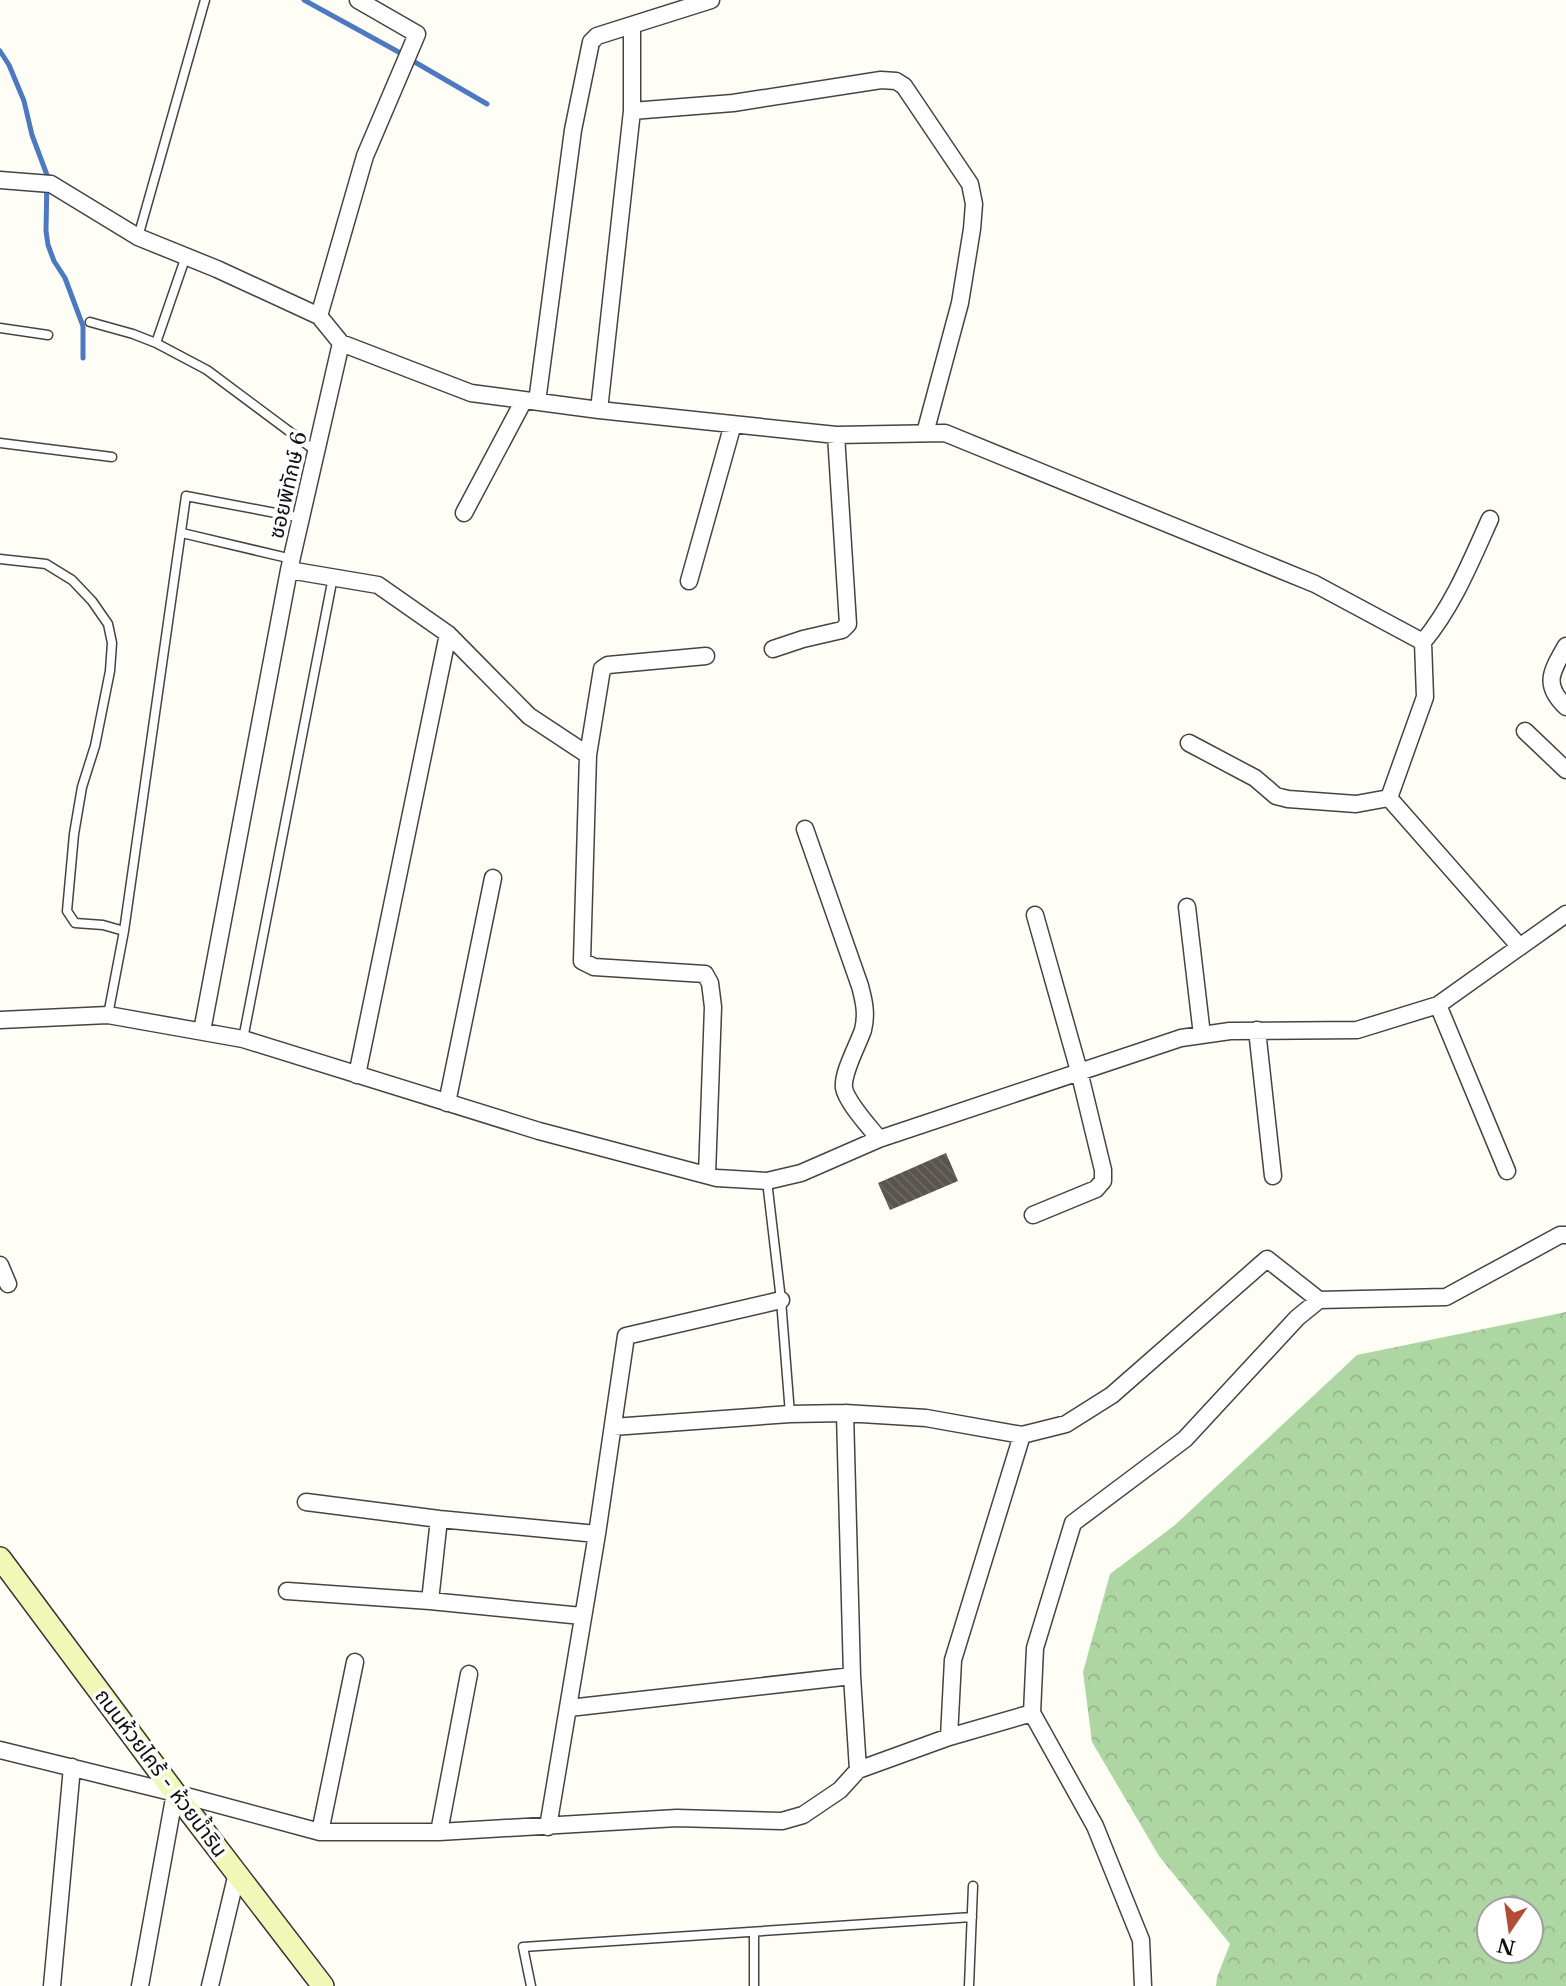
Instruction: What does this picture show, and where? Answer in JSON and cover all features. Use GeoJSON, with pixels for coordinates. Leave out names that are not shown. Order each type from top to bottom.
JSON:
{"type":"FeatureCollection","features":[{"type":"Feature","properties":{"kind":"main road","name":"ถนนห้วยไคร้ - ห้วยน้ำริน"},"geometry":{"type":"LineString","coordinates":[[0,1558],[174,1793],[323,1986]]}},
{"type":"Feature","properties":{"kind":"street"},"geometry":{"type":"LineString","coordinates":[[319,316],[365,156],[417,34],[358,0]]}},
{"type":"Feature","properties":{"kind":"street"},"geometry":{"type":"LineString","coordinates":[[464,513],[531,401],[573,130],[591,42],[597,36],[711,0]]}},
{"type":"Feature","properties":{"kind":"street"},"geometry":{"type":"LineString","coordinates":[[599,410],[632,111],[632,24]]}},
{"type":"Feature","properties":{"kind":"street"},"geometry":{"type":"LineString","coordinates":[[632,111],[733,103],[881,80],[896,81],[904,86],[970,184],[974,204],[960,303],[925,433]]}},
{"type":"Feature","properties":{"kind":"street"},"geometry":{"type":"LineString","coordinates":[[0,180],[51,184],[138,237],[319,316],[341,343],[471,393],[599,410],[836,435],[945,433],[1315,584],[1423,642]]}},
{"type":"Feature","properties":{"kind":"street","name":"ซอยพิทักษ์ 6"},"geometry":{"type":"LineString","coordinates":[[202,1031],[290,564],[341,343]]}},
{"type":"Feature","properties":{"kind":"street"},"geometry":{"type":"LineString","coordinates":[[689,581],[733,424]]}},
{"type":"Feature","properties":{"kind":"street"},"geometry":{"type":"LineString","coordinates":[[773,649],[842,630],[848,624],[836,435]]}},
{"type":"Feature","properties":{"kind":"street"},"geometry":{"type":"LineString","coordinates":[[1389,797],[1425,696],[1423,642],[1435,627],[1468,570],[1490,519]]}},
{"type":"Feature","properties":{"kind":"street"},"geometry":{"type":"LineString","coordinates":[[290,564],[333,577],[378,585],[447,634],[529,716],[588,755]]}},
{"type":"Feature","properties":{"kind":"street"},"geometry":{"type":"LineString","coordinates":[[357,1075],[447,634]]}},
{"type":"Feature","properties":{"kind":"street"},"geometry":{"type":"LineString","coordinates":[[1566,646],[1550,681],[1558,700],[1566,707]]}},
{"type":"Feature","properties":{"kind":"street"},"geometry":{"type":"LineString","coordinates":[[706,656],[608,665],[602,669],[588,755],[582,961],[594,967],[705,974],[710,983],[713,1007],[707,1175]]}},
{"type":"Feature","properties":{"kind":"street"},"geometry":{"type":"LineString","coordinates":[[1525,731],[1566,771]]}},
{"type":"Feature","properties":{"kind":"street"},"geometry":{"type":"LineString","coordinates":[[1189,743],[1255,778],[1276,796],[1342,804],[1389,797]]}},
{"type":"Feature","properties":{"kind":"street"},"geometry":{"type":"LineString","coordinates":[[1389,797],[1520,947]]}},
{"type":"Feature","properties":{"kind":"street"},"geometry":{"type":"LineString","coordinates":[[805,829],[866,1010],[844,1088],[851,1103],[879,1139]]}},
{"type":"Feature","properties":{"kind":"street"},"geometry":{"type":"LineString","coordinates":[[447,1103],[493,878]]}},
{"type":"Feature","properties":{"kind":"street"},"geometry":{"type":"LineString","coordinates":[[1187,907],[1202,1035]]}},
{"type":"Feature","properties":{"kind":"street"},"geometry":{"type":"LineString","coordinates":[[0,1020],[108,1015],[243,1039],[539,1131],[707,1175],[766,1181],[801,1173],[879,1139],[1181,1038],[1257,1030],[1357,1030],[1438,1005],[1566,914]]}},
{"type":"Feature","properties":{"kind":"street"},"geometry":{"type":"LineString","coordinates":[[1033,1215],[1096,1189],[1103,1181],[1103,1170],[1079,1071],[1035,915]]}},
{"type":"Feature","properties":{"kind":"street"},"geometry":{"type":"LineString","coordinates":[[1438,1005],[1507,1171]]}},
{"type":"Feature","properties":{"kind":"street"},"geometry":{"type":"LineString","coordinates":[[1257,1030],[1273,1175]]}},
{"type":"Feature","properties":{"kind":"street"},"geometry":{"type":"LineString","coordinates":[[1143,1986],[1141,1940],[1095,1826],[1032,1713],[1035,1648],[1073,1523],[1185,1439],[1297,1318],[1319,1300],[1446,1297],[1560,1235],[1566,1235]]}},
{"type":"Feature","properties":{"kind":"street"},"geometry":{"type":"LineString","coordinates":[[613,1427],[790,1414],[845,1413],[926,1418],[1022,1435],[1066,1424],[1112,1395],[1267,1259],[1319,1300]]}},
{"type":"Feature","properties":{"kind":"street"},"geometry":{"type":"LineString","coordinates":[[0,1265],[8,1284]]}},
{"type":"Feature","properties":{"kind":"street"},"geometry":{"type":"LineString","coordinates":[[548,1827],[597,1534],[625,1336],[781,1300]]}},
{"type":"Feature","properties":{"kind":"street"},"geometry":{"type":"LineString","coordinates":[[845,1413],[852,1676],[858,1770]]}},
{"type":"Feature","properties":{"kind":"street"},"geometry":{"type":"LineString","coordinates":[[949,1737],[953,1660],[1022,1435]]}},
{"type":"Feature","properties":{"kind":"street"},"geometry":{"type":"LineString","coordinates":[[306,1503],[597,1534]]}},
{"type":"Feature","properties":{"kind":"street"},"geometry":{"type":"LineString","coordinates":[[429,1601],[439,1519]]}},
{"type":"Feature","properties":{"kind":"street"},"geometry":{"type":"LineString","coordinates":[[288,1591],[582,1616]]}},
{"type":"Feature","properties":{"kind":"street"},"geometry":{"type":"LineString","coordinates":[[320,1832],[355,1662]]}},
{"type":"Feature","properties":{"kind":"street"},"geometry":{"type":"LineString","coordinates":[[439,1832],[469,1674]]}},
{"type":"Feature","properties":{"kind":"street"},"geometry":{"type":"LineString","coordinates":[[569,1708],[852,1676]]}},
{"type":"Feature","properties":{"kind":"street"},"geometry":{"type":"LineString","coordinates":[[0,1751],[72,1766],[320,1832],[439,1832],[677,1818],[782,1821],[803,1815],[840,1790],[858,1770],[949,1737],[1032,1713]]}},
{"type":"Feature","properties":{"kind":"street"},"geometry":{"type":"LineString","coordinates":[[52,1986],[72,1766]]}},
{"type":"Feature","properties":{"kind":"street"},"geometry":{"type":"LineString","coordinates":[[140,1986],[174,1793]]}},
{"type":"Feature","properties":{"kind":"street"},"geometry":{"type":"LineString","coordinates":[[210,1986],[237,1873]]}},
{"type":"Feature","properties":{"kind":"lane"},"geometry":{"type":"LineString","coordinates":[[138,237],[205,0]]}},
{"type":"Feature","properties":{"kind":"lane"},"geometry":{"type":"LineString","coordinates":[[156,343],[186,256]]}},
{"type":"Feature","properties":{"kind":"lane"},"geometry":{"type":"LineString","coordinates":[[90,322],[156,343],[207,370],[317,452]]}},
{"type":"Feature","properties":{"kind":"lane"},"geometry":{"type":"LineString","coordinates":[[0,328],[48,335]]}},
{"type":"Feature","properties":{"kind":"lane"},"geometry":{"type":"LineString","coordinates":[[0,443],[112,457]]}},
{"type":"Feature","properties":{"kind":"lane"},"geometry":{"type":"LineString","coordinates":[[108,1015],[124,931],[186,496],[302,518]]}},
{"type":"Feature","properties":{"kind":"lane"},"geometry":{"type":"LineString","coordinates":[[182,533],[290,564]]}},
{"type":"Feature","properties":{"kind":"lane"},"geometry":{"type":"LineString","coordinates":[[0,559],[46,564],[55,569],[72,580],[92,601],[108,624],[112,643],[110,671],[96,746],[82,787],[74,834],[67,911],[75,923],[103,925],[124,931]]}},
{"type":"Feature","properties":{"kind":"lane"},"geometry":{"type":"LineString","coordinates":[[243,1039],[333,577]]}},
{"type":"Feature","properties":{"kind":"lane"},"geometry":{"type":"LineString","coordinates":[[766,1181],[781,1300],[790,1414]]}},
{"type":"Feature","properties":{"kind":"lane"},"geometry":{"type":"LineString","coordinates":[[969,1986],[973,1886]]}},
{"type":"Feature","properties":{"kind":"lane"},"geometry":{"type":"LineString","coordinates":[[531,1986],[523,1947],[972,1917]]}},
{"type":"Feature","properties":{"kind":"lane"},"geometry":{"type":"LineString","coordinates":[[754,1932],[754,1986]]}},
{"type":"Feature","properties":{"kind":"green space"},"geometry":{"type":"Polygon","coordinates":[[[1566,1312],[1566,1986],[1216,1986],[1230,1944],[1159,1856],[1092,1742],[1083,1672],[1110,1574],[1175,1525],[1357,1355],[1566,1312]]]}},
{"type":"Feature","properties":{"kind":"building"},"geometry":{"type":"Polygon","coordinates":[[[946,1153],[958,1181],[890,1210],[878,1183],[946,1153]]]}},
{"type":"Feature","properties":{"kind":"waterway"},"geometry":{"type":"LineString","coordinates":[[304,0],[404,55]]}},
{"type":"Feature","properties":{"kind":"waterway"},"geometry":{"type":"LineString","coordinates":[[0,51],[24,101],[32,135],[47,175],[48,245],[65,278],[83,326],[83,358]]}},
{"type":"Feature","properties":{"kind":"waterway"},"geometry":{"type":"LineString","coordinates":[[413,61],[487,104]]}}]}
